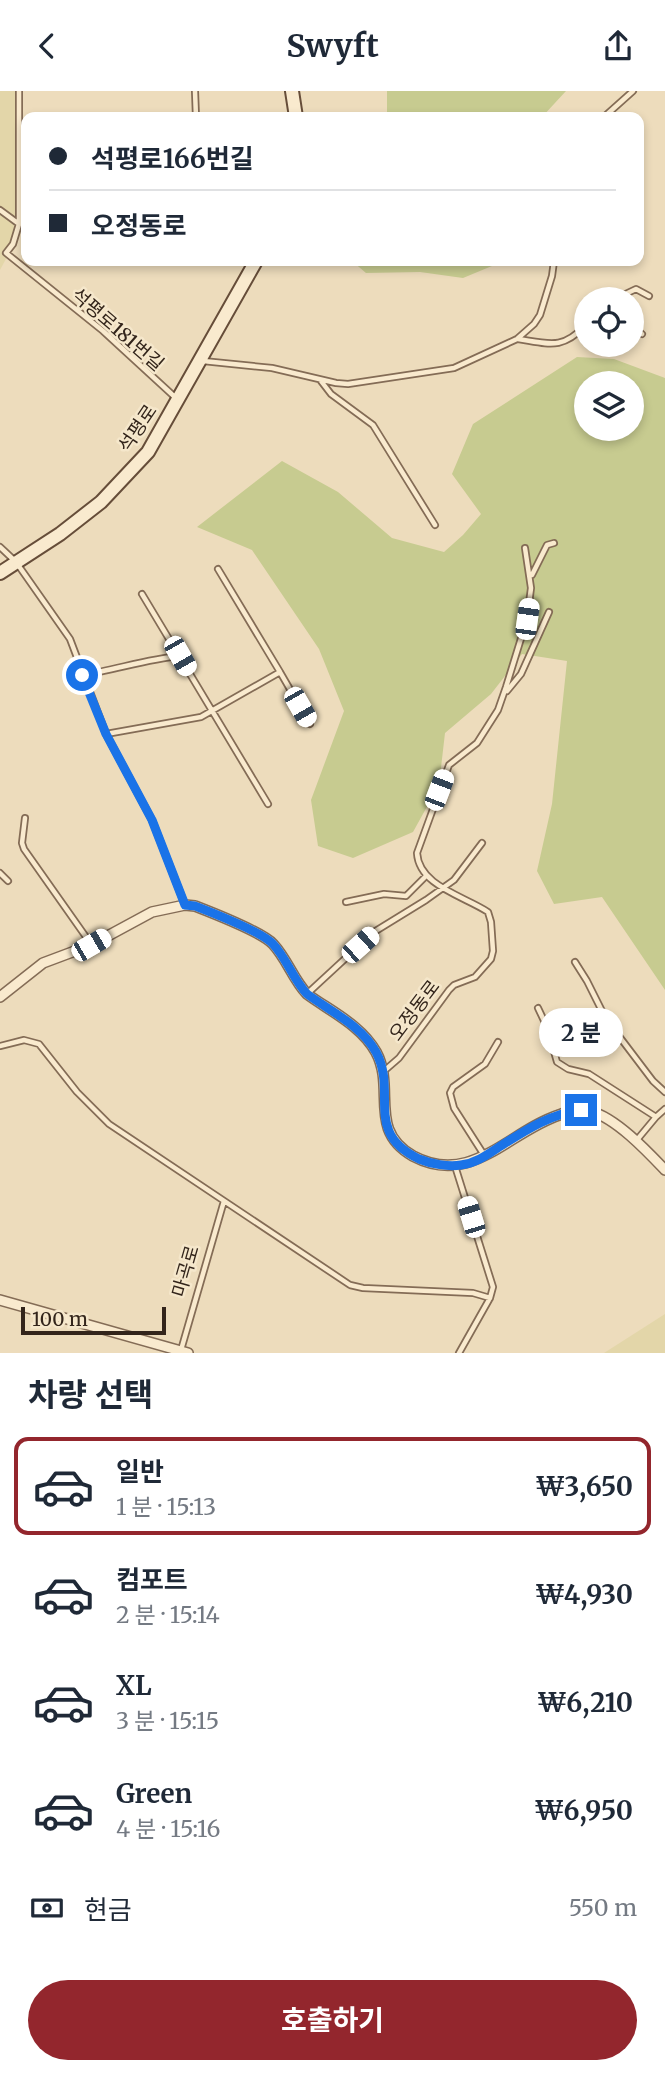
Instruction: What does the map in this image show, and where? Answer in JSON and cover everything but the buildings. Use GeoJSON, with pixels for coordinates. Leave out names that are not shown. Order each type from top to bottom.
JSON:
{"type":"FeatureCollection","features":[{"type":"Feature","properties":{"kind":"street"},"geometry":{"type":"LineString","coordinates":[[292,91],[295,112]]}},
{"type":"Feature","properties":{"kind":"street","name":"석평로"},"geometry":{"type":"LineString","coordinates":[[0,573],[60,534],[101,502],[148,452],[253,266]]}},
{"type":"Feature","properties":{"kind":"street"},"geometry":{"type":"LineString","coordinates":[[0,997],[43,963],[91,945],[152,912],[185,905]]}},
{"type":"Feature","properties":{"kind":"street","name":"오정동로"},"geometry":{"type":"LineString","coordinates":[[185,905],[195,906],[266,937],[290,965],[307,994],[363,1034],[375,1051],[383,1071],[383,1106],[388,1130],[393,1138],[405,1150],[425,1161],[455,1166]]}},
{"type":"Feature","properties":{"kind":"street"},"geometry":{"type":"LineString","coordinates":[[455,1166],[471,1163],[485,1156],[546,1119],[568,1111],[581,1110],[600,1115],[636,1141],[665,1170]]}},
{"type":"Feature","properties":{"kind":"street","name":"마곡로"},"geometry":{"type":"LineString","coordinates":[[0,1300],[184,1352]]}},
{"type":"Feature","properties":{"kind":"lane","name":"석평로181번길"},"geometry":{"type":"LineString","coordinates":[[19,91],[19,224],[13,244],[3,255],[103,331],[178,400]]}},
{"type":"Feature","properties":{"kind":"lane"},"geometry":{"type":"LineString","coordinates":[[195,91],[196,112]]}},
{"type":"Feature","properties":{"kind":"lane"},"geometry":{"type":"LineString","coordinates":[[610,112],[633,91]]}},
{"type":"Feature","properties":{"kind":"lane"},"geometry":{"type":"LineString","coordinates":[[0,210],[19,224]]}},
{"type":"Feature","properties":{"kind":"lane"},"geometry":{"type":"LineString","coordinates":[[199,360],[272,368],[348,384],[439,372],[469,363],[517,339],[534,324],[540,315],[553,266]]}},
{"type":"Feature","properties":{"kind":"lane"},"geometry":{"type":"LineString","coordinates":[[644,293],[649,296]]}},
{"type":"Feature","properties":{"kind":"lane"},"geometry":{"type":"LineString","coordinates":[[517,339],[560,344],[574,337]]}},
{"type":"Feature","properties":{"kind":"lane"},"geometry":{"type":"LineString","coordinates":[[321,380],[331,394],[373,425],[435,525]]}},
{"type":"Feature","properties":{"kind":"lane"},"geometry":{"type":"LineString","coordinates":[[531,576],[547,545],[554,543]]}},
{"type":"Feature","properties":{"kind":"lane"},"geometry":{"type":"LineString","coordinates":[[0,547],[16,562],[70,639],[106,734],[152,820],[185,905]]}},
{"type":"Feature","properties":{"kind":"lane"},"geometry":{"type":"LineString","coordinates":[[444,887],[426,876],[417,863],[416,853],[444,775],[455,759],[477,743],[488,728],[504,694],[527,619],[531,576],[525,548]]}},
{"type":"Feature","properties":{"kind":"lane"},"geometry":{"type":"LineString","coordinates":[[218,569],[310,724]]}},
{"type":"Feature","properties":{"kind":"lane"},"geometry":{"type":"LineString","coordinates":[[142,594],[268,804]]}},
{"type":"Feature","properties":{"kind":"lane"},"geometry":{"type":"LineString","coordinates":[[504,694],[521,674],[549,612]]}},
{"type":"Feature","properties":{"kind":"lane"},"geometry":{"type":"LineString","coordinates":[[82,675],[180,656]]}},
{"type":"Feature","properties":{"kind":"lane"},"geometry":{"type":"LineString","coordinates":[[106,734],[201,717],[280,671]]}},
{"type":"Feature","properties":{"kind":"lane"},"geometry":{"type":"LineString","coordinates":[[25,818],[22,843],[24,849],[91,945]]}},
{"type":"Feature","properties":{"kind":"lane"},"geometry":{"type":"LineString","coordinates":[[307,994],[374,932],[454,880],[482,843]]}},
{"type":"Feature","properties":{"kind":"lane"},"geometry":{"type":"LineString","coordinates":[[0,873],[8,881]]}},
{"type":"Feature","properties":{"kind":"lane"},"geometry":{"type":"LineString","coordinates":[[346,902],[377,895],[406,896],[426,876]]}},
{"type":"Feature","properties":{"kind":"lane","name":"오정동로"},"geometry":{"type":"LineString","coordinates":[[383,1071],[399,1058],[449,990],[481,971],[491,959],[493,951],[488,912],[444,887]]}},
{"type":"Feature","properties":{"kind":"lane"},"geometry":{"type":"LineString","coordinates":[[575,962],[606,1019],[653,1081],[665,1092]]}},
{"type":"Feature","properties":{"kind":"lane"},"geometry":{"type":"LineString","coordinates":[[538,1008],[547,1027],[557,1062],[568,1069],[589,1074],[656,1117]]}},
{"type":"Feature","properties":{"kind":"lane"},"geometry":{"type":"LineString","coordinates":[[0,1046],[23,1040],[38,1044],[77,1092],[108,1124],[350,1285],[363,1288],[473,1293],[491,1298]]}},
{"type":"Feature","properties":{"kind":"lane"},"geometry":{"type":"LineString","coordinates":[[485,1156],[454,1108],[450,1093],[453,1087],[485,1064],[498,1042]]}},
{"type":"Feature","properties":{"kind":"lane"},"geometry":{"type":"LineString","coordinates":[[636,1141],[665,1109]]}},
{"type":"Feature","properties":{"kind":"lane"},"geometry":{"type":"LineString","coordinates":[[455,1166],[492,1279],[491,1298],[459,1353]]}},
{"type":"Feature","properties":{"kind":"lane","name":"마곡로"},"geometry":{"type":"LineString","coordinates":[[184,1352],[224,1201]]}},
{"type":"Feature","properties":{"kind":"shaded area"},"geometry":{"type":"Polygon","coordinates":[[[0,91],[23,91],[21,231],[0,270],[0,91]]]}},
{"type":"Feature","properties":{"kind":"shaded area"},"geometry":{"type":"Polygon","coordinates":[[[665,1314],[665,1353],[604,1353],[665,1314]]]}},
{"type":"Feature","properties":{"kind":"green space"},"geometry":{"type":"Polygon","coordinates":[[[387,91],[566,91],[547,112],[387,112],[387,91]]]}},
{"type":"Feature","properties":{"kind":"green space"},"geometry":{"type":"Polygon","coordinates":[[[358,266],[492,266],[463,278],[420,272],[366,273],[358,266]]]}},
{"type":"Feature","properties":{"kind":"green space"},"geometry":{"type":"Polygon","coordinates":[[[577,357],[614,359],[665,378],[665,990],[602,897],[554,904],[537,871],[552,804],[567,661],[522,654],[491,694],[445,733],[439,785],[413,832],[353,858],[318,846],[311,800],[344,711],[319,649],[252,550],[197,527],[282,461],[338,492],[392,538],[444,552],[481,514],[452,474],[473,424],[577,357]]]}},
{"type":"Feature","properties":{"kind":"route"},"geometry":{"type":"LineString","coordinates":[[82,675],[106,734],[152,820],[185,905],[195,906],[266,937],[290,965],[307,994],[363,1034],[382,1065],[385,1119],[388,1130],[398,1145],[425,1161],[455,1166],[471,1163],[546,1119],[568,1111],[581,1110]]}}]}
